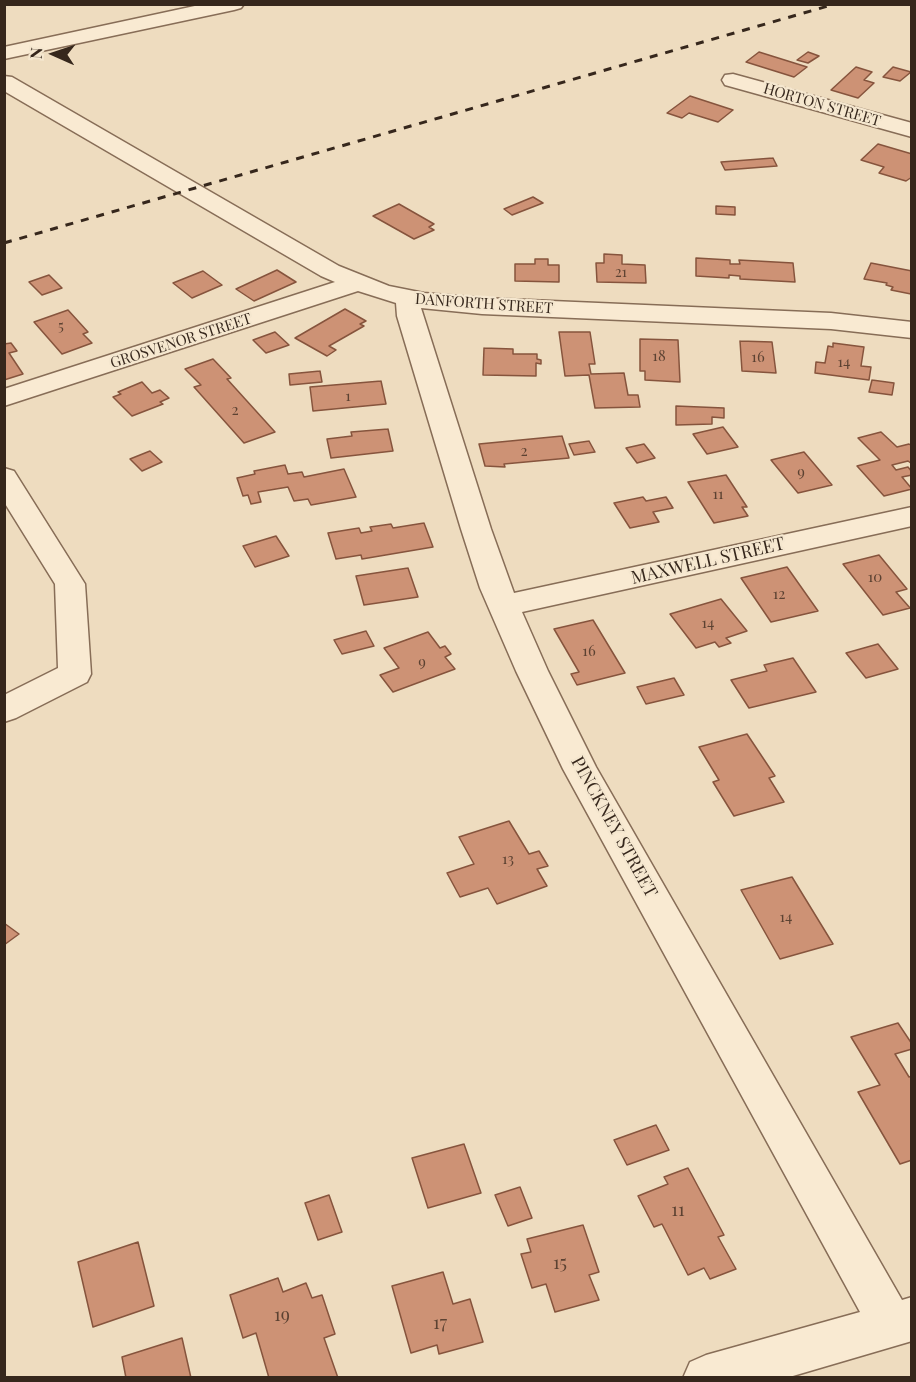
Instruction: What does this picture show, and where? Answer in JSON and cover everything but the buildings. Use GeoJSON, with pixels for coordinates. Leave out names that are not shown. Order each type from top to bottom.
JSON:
{"type":"FeatureCollection","features":[{"type":"Feature","properties":{"kind":"street"},"geometry":{"type":"LineString","coordinates":[[4,53],[234,4]]}},
{"type":"Feature","properties":{"kind":"street","name":"HORTON STREET"},"geometry":{"type":"LineString","coordinates":[[734,80],[912,130]]}},
{"type":"Feature","properties":{"kind":"street","name":"DANFORTH STREET"},"geometry":{"type":"LineString","coordinates":[[9,89],[330,271],[357,283],[410,299],[482,306],[831,321],[912,330]]}},
{"type":"Feature","properties":{"kind":"street","name":"GROSVENOR STREET"},"geometry":{"type":"LineString","coordinates":[[4,398],[357,283]]}},
{"type":"Feature","properties":{"kind":"street","name":"PINCKNEY STREET"},"geometry":{"type":"LineString","coordinates":[[410,299],[408,307],[469,507],[504,606],[532,671],[580,769],[901,1322]]}},
{"type":"Feature","properties":{"kind":"street"},"geometry":{"type":"LineString","coordinates":[[4,710],[75,674],[70,584],[6,483]]}},
{"type":"Feature","properties":{"kind":"street","name":"MAXWELL STREET"},"geometry":{"type":"LineString","coordinates":[[504,606],[912,516]]}},
{"type":"Feature","properties":{"kind":"street"},"geometry":{"type":"LineString","coordinates":[[706,1377],[901,1322]]}},
{"type":"Feature","properties":{"kind":"railway"},"geometry":{"type":"LineString","coordinates":[[4,243],[835,4]]}}]}
